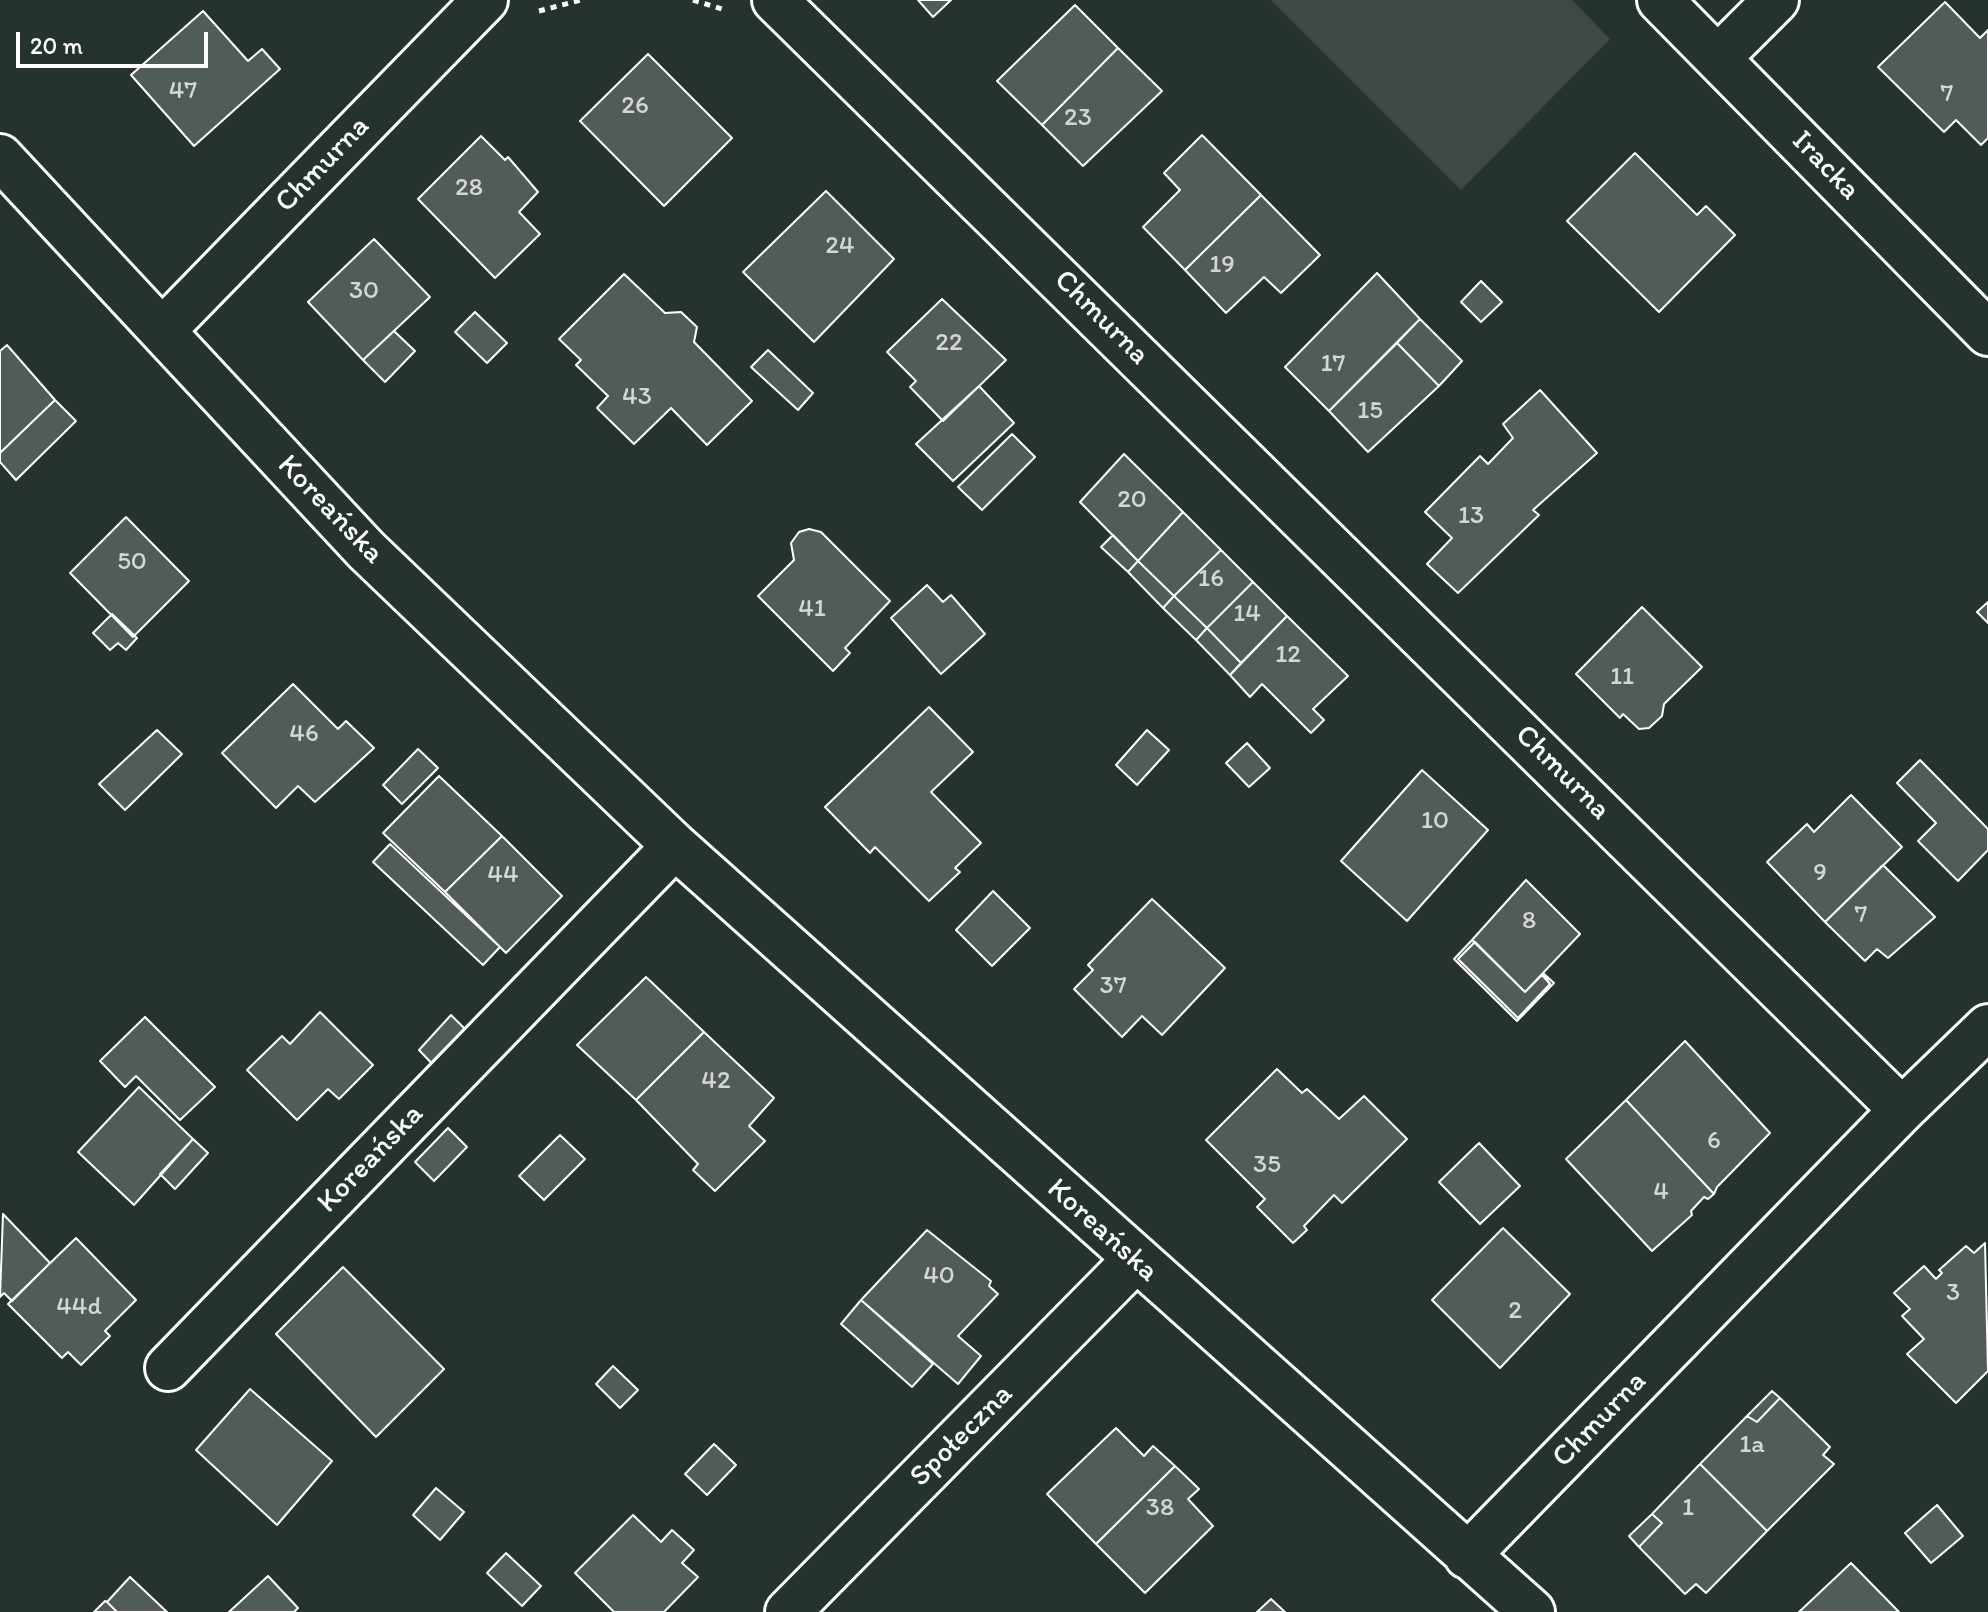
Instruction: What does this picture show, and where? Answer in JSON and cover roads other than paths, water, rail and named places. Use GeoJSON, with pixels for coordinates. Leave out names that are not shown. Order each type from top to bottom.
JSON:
{"type":"FeatureCollection","features":[{"type":"Feature","properties":{"kind":"street","name":"Chmurna"},"geometry":{"type":"LineString","coordinates":[[162,331],[485,0]]}},
{"type":"Feature","properties":{"kind":"street","name":"Chmurna"},"geometry":{"type":"LineString","coordinates":[[775,0],[1902,1110],[1467,1556]]}},
{"type":"Feature","properties":{"kind":"street","name":"Iracka"},"geometry":{"type":"LineString","coordinates":[[1660,0],[1988,333]]}},
{"type":"Feature","properties":{"kind":"street"},"geometry":{"type":"LineString","coordinates":[[1719,57],[1776,0]]}},
{"type":"Feature","properties":{"kind":"street","name":"Koreańska"},"geometry":{"type":"LineString","coordinates":[[0,157],[366,550],[675,846],[1532,1612]]}},
{"type":"Feature","properties":{"kind":"street","name":"Koreańska"},"geometry":{"type":"LineString","coordinates":[[168,1368],[675,846]]}},
{"type":"Feature","properties":{"kind":"street"},"geometry":{"type":"LineString","coordinates":[[1902,1110],[1988,1027]]}},
{"type":"Feature","properties":{"kind":"street","name":"Społeczna"},"geometry":{"type":"LineString","coordinates":[[788,1612],[1135,1260]]}}]}
